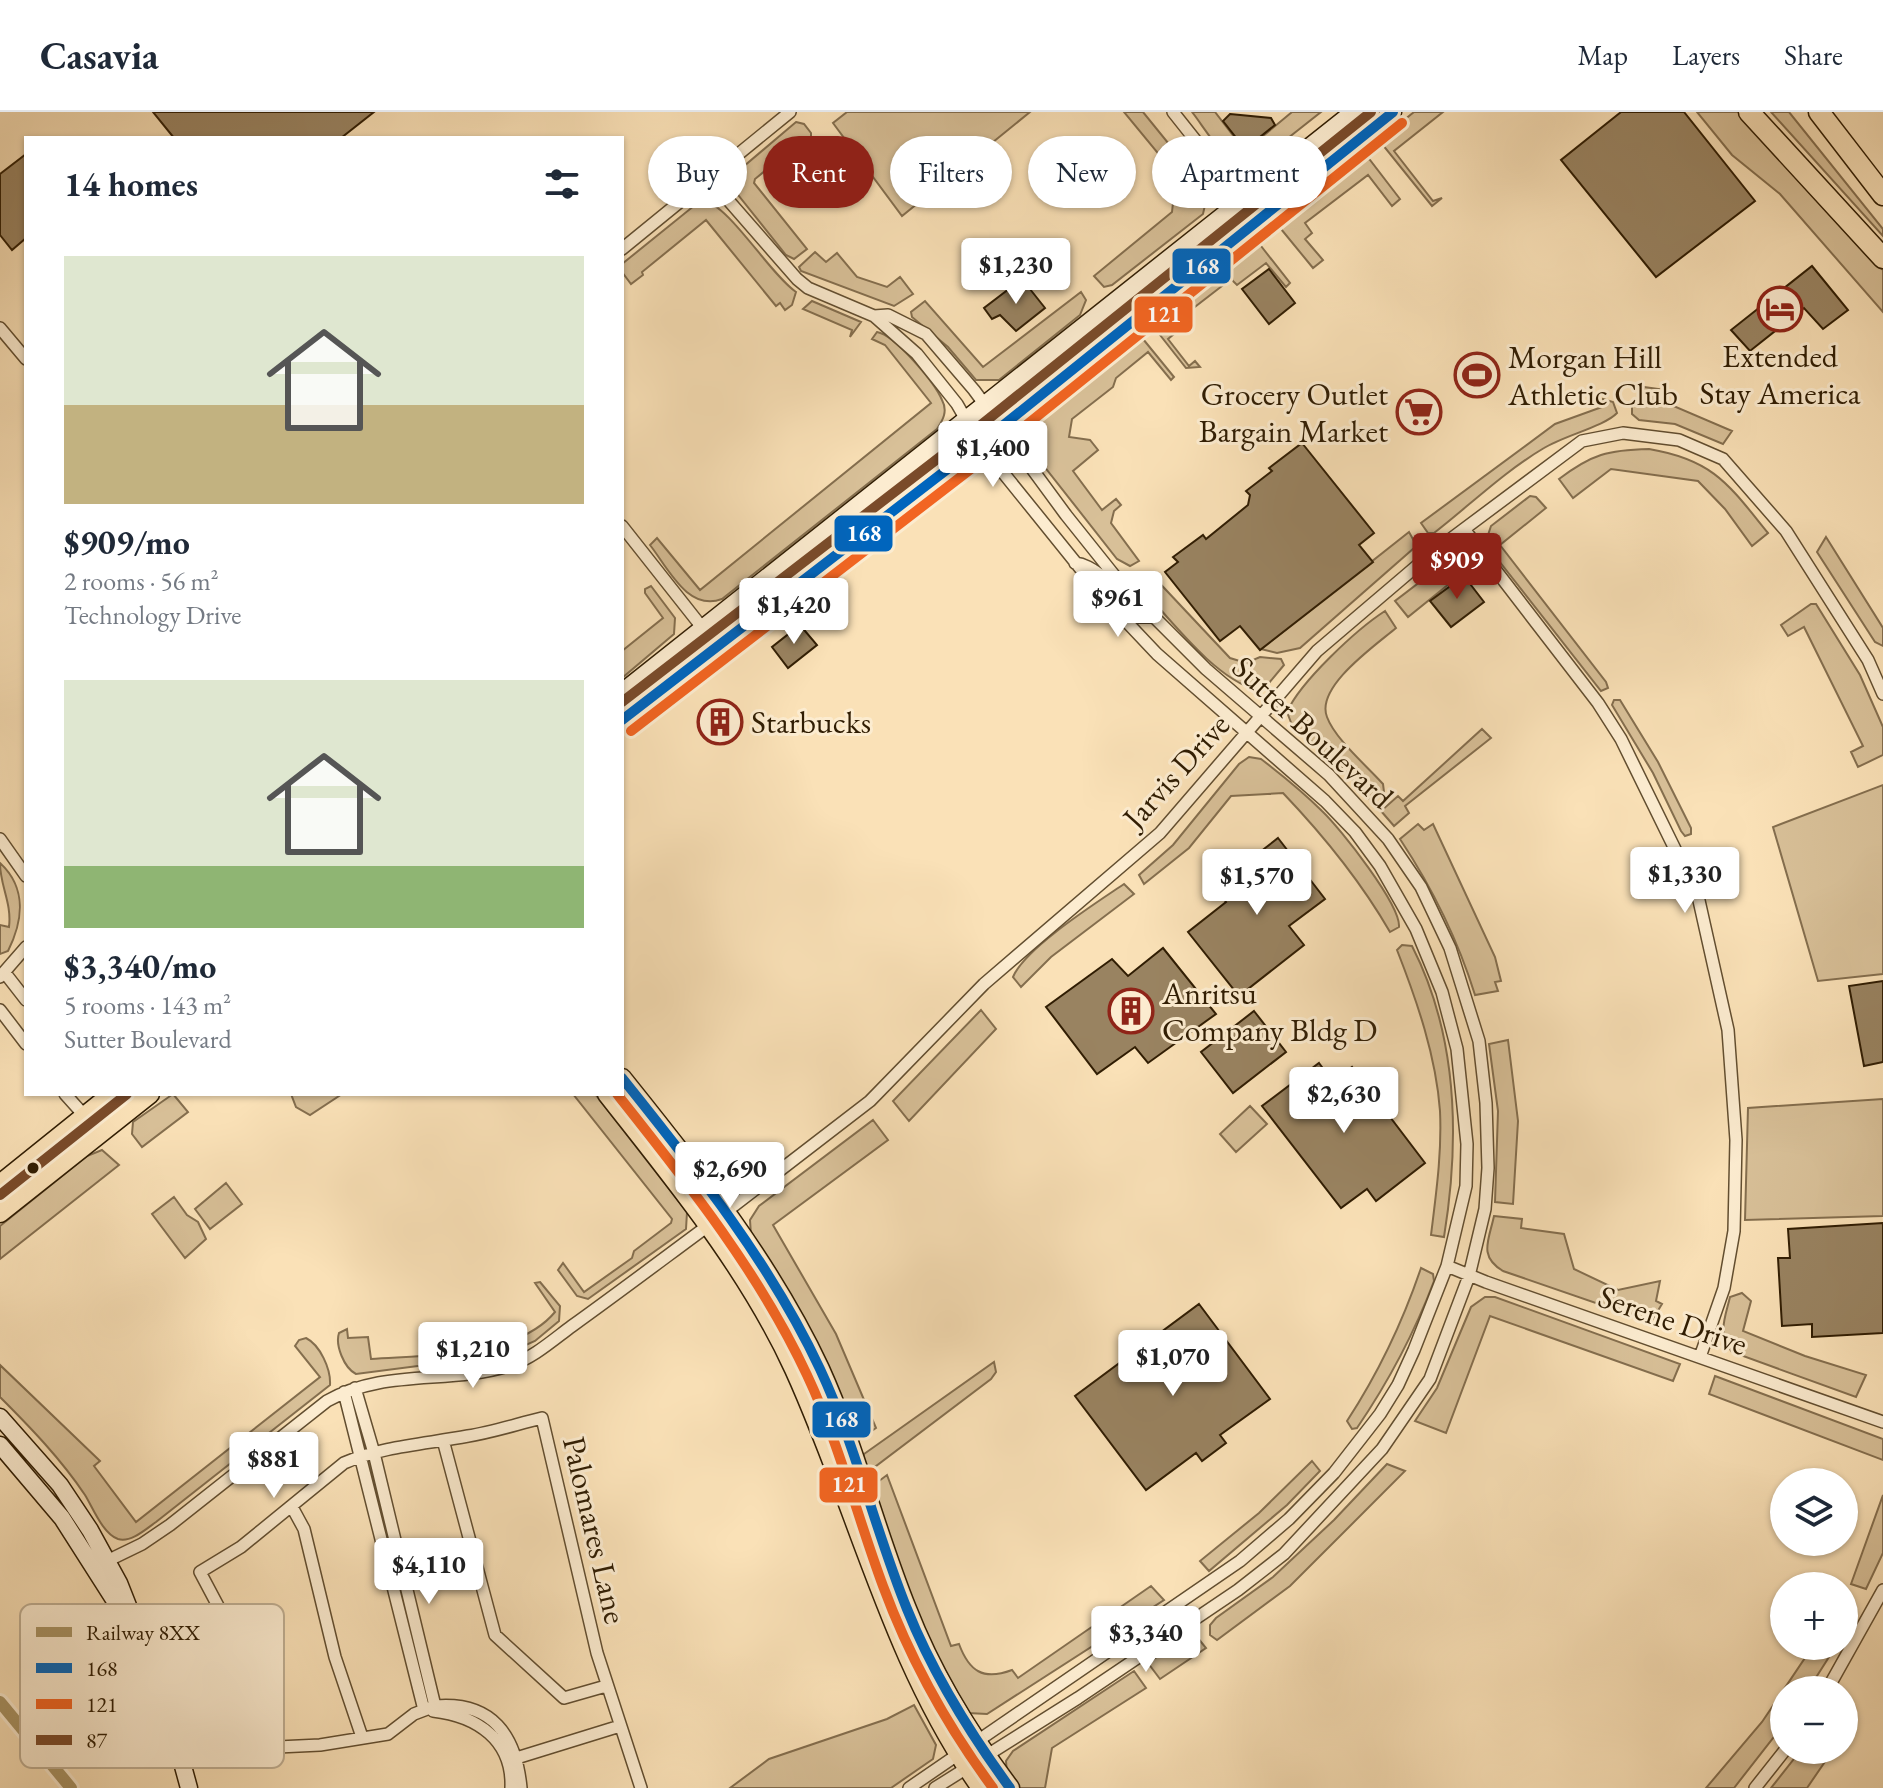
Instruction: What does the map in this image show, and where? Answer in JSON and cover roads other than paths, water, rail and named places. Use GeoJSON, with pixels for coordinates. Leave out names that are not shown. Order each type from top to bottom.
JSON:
{"type":"FeatureCollection","features":[{"type":"Feature","properties":{"kind":"highway"},"geometry":{"type":"LineString","coordinates":[[1749,112],[1883,258]]}},
{"type":"Feature","properties":{"kind":"highway"},"geometry":{"type":"LineString","coordinates":[[1819,112],[1883,195]]}},
{"type":"Feature","properties":{"kind":"main road"},"geometry":{"type":"LineString","coordinates":[[1322,136],[1353,112]]}},
{"type":"Feature","properties":{"kind":"main road"},"geometry":{"type":"LineString","coordinates":[[624,718],[980,444],[1393,112]]}},
{"type":"Feature","properties":{"kind":"main road"},"geometry":{"type":"LineString","coordinates":[[624,690],[1230,208]]}},
{"type":"Feature","properties":{"kind":"main road"},"geometry":{"type":"LineString","coordinates":[[624,1081],[727,1211],[820,1369],[907,1611],[930,1659],[976,1739],[1010,1788]]}},
{"type":"Feature","properties":{"kind":"main road"},"geometry":{"type":"LineString","coordinates":[[0,1184],[105,1096]]}},
{"type":"Feature","properties":{"kind":"main road"},"geometry":{"type":"LineString","coordinates":[[0,1213],[147,1096]]}},
{"type":"Feature","properties":{"kind":"main road"},"geometry":{"type":"LineString","coordinates":[[609,1096],[709,1225],[763,1308],[792,1366],[885,1608],[923,1693],[981,1788]]}},
{"type":"Feature","properties":{"kind":"main road"},"geometry":{"type":"LineString","coordinates":[[0,1417],[60,1485],[107,1561],[128,1604]]}},
{"type":"Feature","properties":{"kind":"main road"},"geometry":{"type":"LineString","coordinates":[[0,1445],[62,1518],[115,1604]]}},
{"type":"Feature","properties":{"kind":"main road"},"geometry":{"type":"LineString","coordinates":[[184,1768],[189,1788]]}},
{"type":"Feature","properties":{"kind":"street"},"geometry":{"type":"LineString","coordinates":[[747,146],[790,112]]}},
{"type":"Feature","properties":{"kind":"street"},"geometry":{"type":"LineString","coordinates":[[1173,112],[1192,136]]}},
{"type":"Feature","properties":{"kind":"street"},"geometry":{"type":"LineString","coordinates":[[624,247],[671,208]]}},
{"type":"Feature","properties":{"kind":"street","name":"Sutter Boulevard"},"geometry":{"type":"LineString","coordinates":[[735,208],[808,288],[874,316],[917,354],[957,404],[980,444],[1105,599],[1157,654],[1325,801],[1355,832],[1380,866],[1416,929],[1442,992],[1457,1049],[1467,1144],[1466,1186],[1447,1266],[1398,1385],[1353,1452],[1289,1519],[1206,1586],[976,1739],[909,1788]]}},
{"type":"Feature","properties":{"kind":"street"},"geometry":{"type":"LineString","coordinates":[[1250,208],[1258,219]]}},
{"type":"Feature","properties":{"kind":"street","name":"Sutter Boulevard"},"geometry":{"type":"LineString","coordinates":[[874,316],[888,315],[926,334],[985,404],[1122,585],[1152,617],[1329,775],[1380,828],[1421,887],[1450,948],[1479,1041],[1486,1103],[1488,1168],[1485,1209],[1469,1276],[1430,1379],[1382,1449],[1284,1554],[1194,1622],[935,1788]]}},
{"type":"Feature","properties":{"kind":"street"},"geometry":{"type":"LineString","coordinates":[[0,328],[24,357]]}},
{"type":"Feature","properties":{"kind":"street","name":"Jarvis Drive"},"geometry":{"type":"LineString","coordinates":[[727,1211],[870,1101],[984,984],[1160,833],[1317,651],[1464,529],[1582,441],[1623,433],[1679,440],[1723,459],[1786,531],[1868,660],[1883,694]]}},
{"type":"Feature","properties":{"kind":"street"},"geometry":{"type":"LineString","coordinates":[[624,528],[716,645]]}},
{"type":"Feature","properties":{"kind":"street"},"geometry":{"type":"LineString","coordinates":[[1464,529],[1614,727],[1631,755],[1698,896],[1728,1030],[1736,1140],[1734,1231],[1724,1288],[1700,1357]]}},
{"type":"Feature","properties":{"kind":"street"},"geometry":{"type":"LineString","coordinates":[[1075,563],[1088,565],[1103,579],[1122,585]]}},
{"type":"Feature","properties":{"kind":"street"},"geometry":{"type":"LineString","coordinates":[[1105,599],[1118,596],[1140,617],[1152,617]]}},
{"type":"Feature","properties":{"kind":"street"},"geometry":{"type":"LineString","coordinates":[[0,839],[24,873]]}},
{"type":"Feature","properties":{"kind":"street"},"geometry":{"type":"LineString","coordinates":[[24,949],[2,975],[24,998]]}},
{"type":"Feature","properties":{"kind":"street"},"geometry":{"type":"LineString","coordinates":[[0,1010],[24,1041]]}},
{"type":"Feature","properties":{"kind":"street"},"geometry":{"type":"LineString","coordinates":[[67,1096],[83,1117],[108,1127],[105,1096]]}},
{"type":"Feature","properties":{"kind":"street"},"geometry":{"type":"LineString","coordinates":[[695,1207],[727,1211]]}},
{"type":"Feature","properties":{"kind":"street"},"geometry":{"type":"LineString","coordinates":[[107,1561],[157,1534],[327,1401],[367,1383],[466,1374],[515,1364],[539,1350],[709,1225],[721,1225],[743,1238]]}},
{"type":"Feature","properties":{"kind":"street","name":"Serene Drive"},"geometry":{"type":"LineString","coordinates":[[1447,1266],[1883,1422]]}},
{"type":"Feature","properties":{"kind":"street"},"geometry":{"type":"LineString","coordinates":[[349,1390],[368,1454],[430,1708]]}},
{"type":"Feature","properties":{"kind":"street","name":"Palomares Lane"},"geometry":{"type":"LineString","coordinates":[[368,1454],[542,1418],[606,1686],[641,1788]]}},
{"type":"Feature","properties":{"kind":"street"},"geometry":{"type":"LineString","coordinates":[[443,1440],[495,1635],[564,1698],[606,1686]]}},
{"type":"Feature","properties":{"kind":"street"},"geometry":{"type":"LineString","coordinates":[[217,1604],[200,1572],[241,1547],[344,1463],[368,1454]]}},
{"type":"Feature","properties":{"kind":"street"},"geometry":{"type":"LineString","coordinates":[[292,1507],[304,1529],[335,1657],[362,1737]]}},
{"type":"Feature","properties":{"kind":"street"},"geometry":{"type":"LineString","coordinates":[[1835,1676],[1883,1590]]}},
{"type":"Feature","properties":{"kind":"street"},"geometry":{"type":"LineString","coordinates":[[284,1747],[320,1745],[388,1734],[430,1708],[473,1722],[490,1734],[513,1759],[521,1788]]}},
{"type":"Feature","properties":{"kind":"street"},"geometry":{"type":"LineString","coordinates":[[513,1759],[620,1726]]}},
{"type":"Feature","properties":{"kind":"street"},"geometry":{"type":"LineString","coordinates":[[511,1788],[513,1759]]}},
{"type":"Feature","properties":{"kind":"street"},"geometry":{"type":"LineString","coordinates":[[1755,1788],[1774,1764]]}},
{"type":"Feature","properties":{"kind":"rail line","name":"8XX"},"geometry":{"type":"LineString","coordinates":[[0,1702],[20,1726]]}},
{"type":"Feature","properties":{"kind":"rail line","name":"8XX"},"geometry":{"type":"LineString","coordinates":[[54,1768],[71,1788]]}},
{"type":"Feature","properties":{"kind":"place","name":"Extended Stay America"},"geometry":{"type":"Point","coordinates":[1780,309]}},
{"type":"Feature","properties":{"kind":"place","name":"Morgan Hill Athletic Club"},"geometry":{"type":"Point","coordinates":[1477,375]}},
{"type":"Feature","properties":{"kind":"place","name":"Grocery Outlet Bargain Market"},"geometry":{"type":"Point","coordinates":[1419,412]}},
{"type":"Feature","properties":{"kind":"place","name":"Starbucks"},"geometry":{"type":"Point","coordinates":[720,722]}},
{"type":"Feature","properties":{"kind":"place","name":"Anritsu Company Bldg D"},"geometry":{"type":"Point","coordinates":[1131,1011]}}]}
